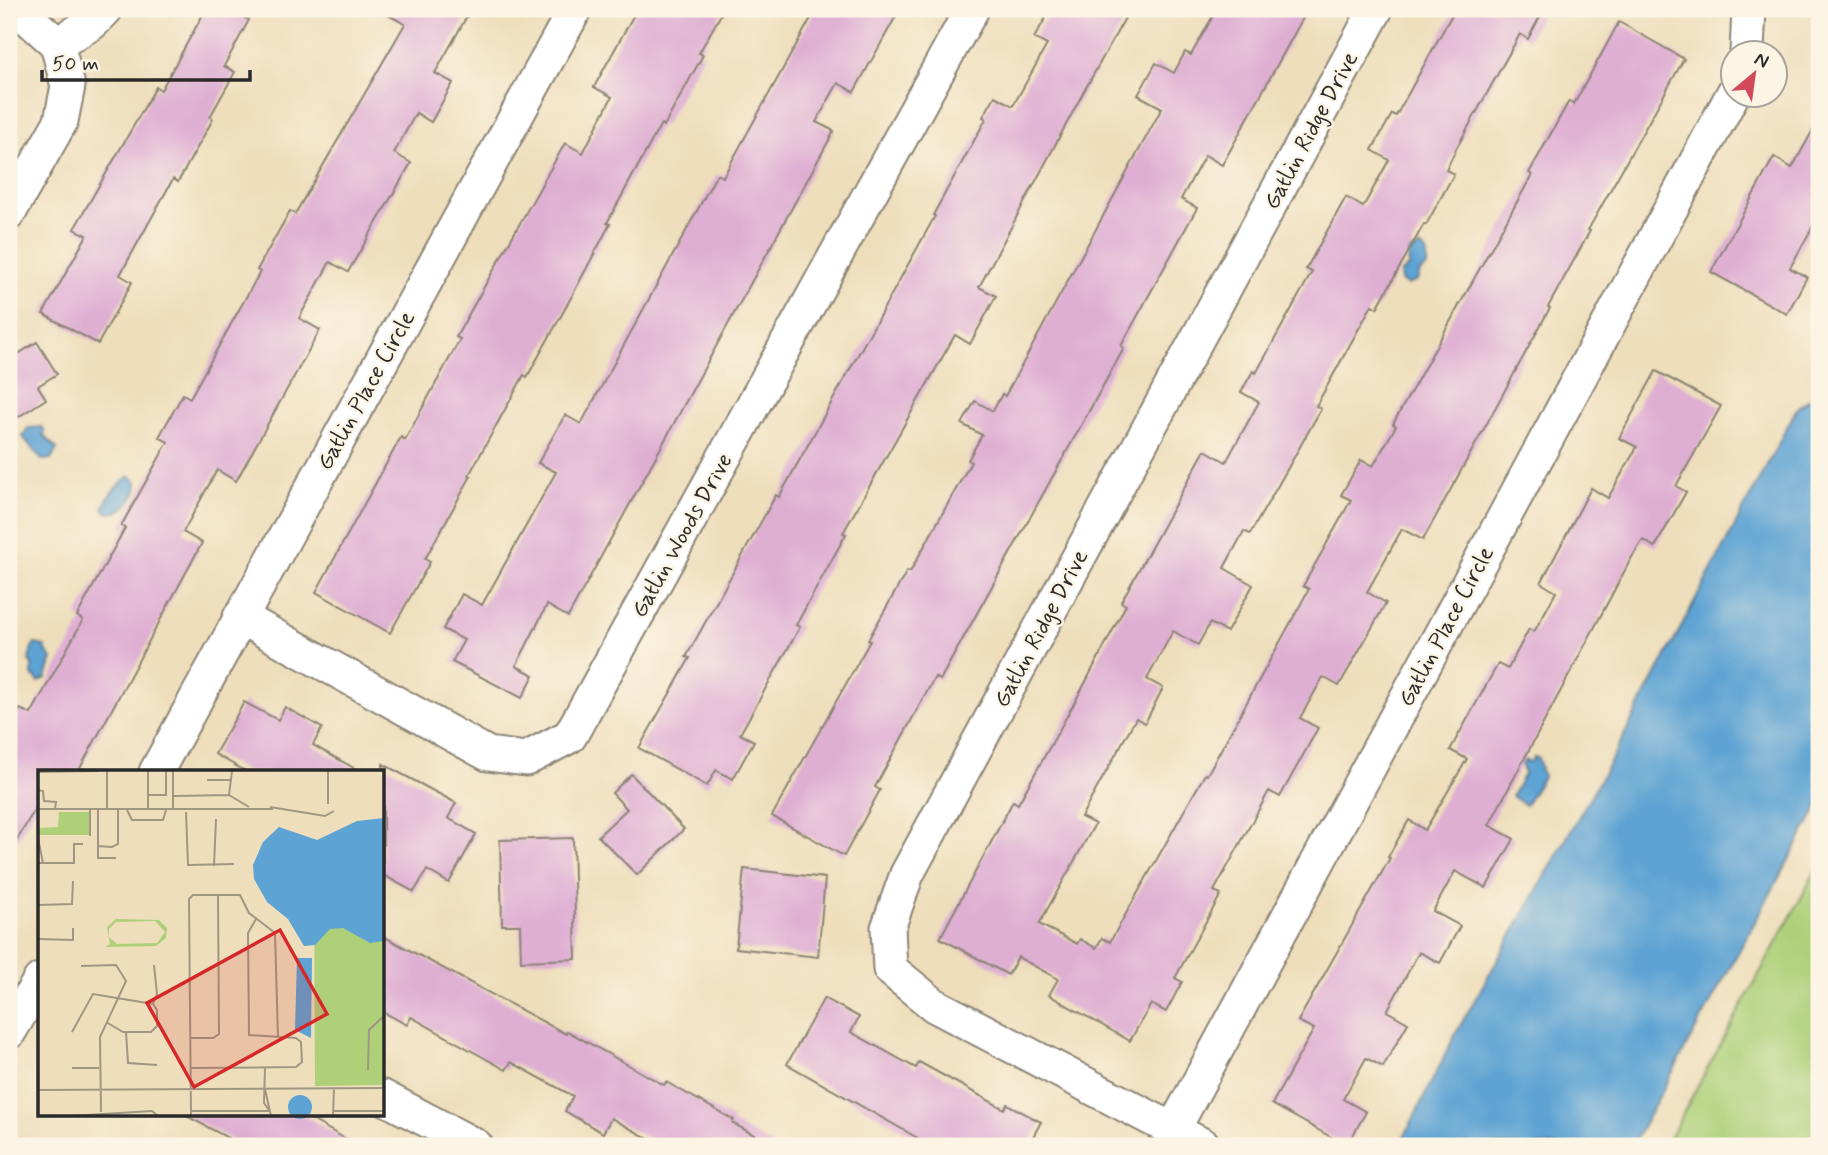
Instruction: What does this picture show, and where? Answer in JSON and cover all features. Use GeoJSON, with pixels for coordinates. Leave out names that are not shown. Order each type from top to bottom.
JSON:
{"type":"FeatureCollection","features":[{"type":"Feature","properties":{"kind":"street"},"geometry":{"type":"LineString","coordinates":[[9,214],[61,121],[68,86],[57,44],[18,9]]}},
{"type":"Feature","properties":{"kind":"street"},"geometry":{"type":"LineString","coordinates":[[57,44],[92,23],[106,9]]}},
{"type":"Feature","properties":{"kind":"street","name":"Gatlin Place Circle"},"geometry":{"type":"LineString","coordinates":[[157,770],[575,9]]}},
{"type":"Feature","properties":{"kind":"street","name":"Gatlin Woods Drive"},"geometry":{"type":"LineString","coordinates":[[240,617],[488,754],[526,759],[570,736],[971,9]]}},
{"type":"Feature","properties":{"kind":"street","name":"Gatlin Ridge Drive"},"geometry":{"type":"LineString","coordinates":[[1173,1130],[934,1005],[890,969],[888,928],[906,874],[1376,9]]}},
{"type":"Feature","properties":{"kind":"street"},"geometry":{"type":"LineString","coordinates":[[1748,38],[1749,9]]}},
{"type":"Feature","properties":{"kind":"street","name":"Gatlin Place Circle"},"geometry":{"type":"LineString","coordinates":[[1173,1130],[1725,108]]}},
{"type":"Feature","properties":{"kind":"street"},"geometry":{"type":"LineString","coordinates":[[9,1032],[38,982]]}},
{"type":"Feature","properties":{"kind":"street"},"geometry":{"type":"LineString","coordinates":[[385,1098],[476,1146]]}},
{"type":"Feature","properties":{"kind":"street"},"geometry":{"type":"LineString","coordinates":[[1173,1130],[1204,1146]]}},
{"type":"Feature","properties":{"kind":"green space"},"geometry":{"type":"Polygon","coordinates":[[[1819,865],[1819,1146],[1665,1146],[1819,865]]]}},
{"type":"Feature","properties":{"kind":"water"},"geometry":{"type":"Polygon","coordinates":[[[1421,247],[1427,253],[1427,267],[1420,272],[1417,281],[1407,285],[1401,281],[1400,274],[1409,266],[1410,251],[1421,247]]]}},
{"type":"Feature","properties":{"kind":"water"},"geometry":{"type":"Polygon","coordinates":[[[1819,394],[1819,805],[1632,1146],[1404,1146],[1402,1141],[1456,1033],[1611,760],[1797,408],[1819,394]]]}},
{"type":"Feature","properties":{"kind":"water"},"geometry":{"type":"Polygon","coordinates":[[[42,427],[45,431],[43,435],[57,449],[51,459],[42,460],[23,437],[28,428],[42,427]]]}},
{"type":"Feature","properties":{"kind":"water"},"geometry":{"type":"Polygon","coordinates":[[[130,476],[137,482],[132,499],[119,511],[108,513],[103,508],[108,498],[117,486],[130,476]]]}},
{"type":"Feature","properties":{"kind":"water"},"geometry":{"type":"Polygon","coordinates":[[[35,644],[45,646],[52,659],[46,678],[39,682],[32,675],[29,660],[35,644]]]}},
{"type":"Feature","properties":{"kind":"water"},"geometry":{"type":"Polygon","coordinates":[[[1534,757],[1538,758],[1543,777],[1525,805],[1512,796],[1524,774],[1522,764],[1525,760],[1532,761],[1534,757]]]}},
{"type":"Feature","properties":{"kind":"building"},"geometry":{"type":"Polygon","coordinates":[[[206,9],[228,9],[249,20],[224,66],[235,72],[178,182],[173,179],[120,275],[132,282],[98,344],[43,314],[87,235],[74,229],[156,87],[161,90],[206,9]]]}},
{"type":"Feature","properties":{"kind":"building"},"geometry":{"type":"Polygon","coordinates":[[[377,9],[471,9],[435,73],[453,83],[431,122],[416,113],[394,153],[411,163],[348,272],[330,262],[299,318],[320,330],[236,481],[217,470],[183,532],[202,543],[79,770],[38,770],[38,803],[9,854],[9,729],[20,709],[31,714],[83,620],[77,616],[125,528],[121,526],[168,442],[159,437],[183,394],[190,398],[260,272],[257,270],[290,211],[295,214],[405,24],[377,9]]]}},
{"type":"Feature","properties":{"kind":"building"},"geometry":{"type":"Polygon","coordinates":[[[637,9],[724,9],[699,53],[703,55],[664,126],[661,124],[607,223],[610,224],[566,307],[527,377],[524,375],[469,475],[471,476],[425,559],[430,562],[390,633],[316,592],[401,437],[405,440],[460,339],[456,337],[565,143],[583,153],[612,97],[594,87],[637,9]]]}},
{"type":"Feature","properties":{"kind":"building"},"geometry":{"type":"Polygon","coordinates":[[[816,9],[900,9],[854,92],[838,83],[816,122],[834,131],[568,617],[547,605],[516,666],[534,675],[522,698],[452,662],[464,640],[443,629],[462,594],[482,605],[556,472],[538,463],[565,415],[581,424],[717,174],[723,177],[816,9]]]}},
{"type":"Feature","properties":{"kind":"building"},"geometry":{"type":"Polygon","coordinates":[[[1051,9],[1130,9],[979,287],[996,296],[970,344],[955,335],[843,533],[846,534],[796,625],[800,627],[740,734],[754,741],[733,779],[716,770],[707,786],[639,748],[776,495],[779,497],[935,216],[933,215],[986,119],[983,117],[995,96],[1013,106],[1047,45],[1034,38],[1051,9]]]}},
{"type":"Feature","properties":{"kind":"building"},"geometry":{"type":"Polygon","coordinates":[[[1217,9],[1291,9],[1304,16],[1222,165],[1205,155],[1181,199],[1197,208],[1121,346],[1124,348],[940,680],[935,677],[875,787],[880,790],[844,856],[772,816],[870,641],[868,640],[907,571],[910,572],[971,462],[968,460],[982,435],[962,424],[975,401],[993,411],[1002,394],[1005,396],[1162,108],[1138,95],[1156,63],[1174,73],[1185,52],[1191,55],[1217,9]]]}},
{"type":"Feature","properties":{"kind":"building"},"geometry":{"type":"Polygon","coordinates":[[[1455,9],[1544,9],[1528,39],[1520,34],[1456,149],[1446,170],[1454,174],[1426,225],[1424,224],[1377,308],[1372,305],[1316,406],[1321,409],[1288,468],[1250,534],[1244,531],[1224,568],[1253,585],[1227,632],[1210,623],[1198,645],[1173,631],[1147,679],[1163,688],[1145,723],[1136,718],[1081,817],[1095,824],[1039,924],[1077,944],[1080,939],[1096,948],[1102,938],[1110,942],[1205,774],[1207,775],[1309,589],[1303,586],[1351,500],[1341,495],[1361,460],[1373,466],[1396,426],[1393,424],[1532,175],[1529,173],[1569,101],[1574,104],[1619,22],[1684,59],[1588,230],[1590,231],[1548,307],[1550,308],[1423,540],[1402,529],[1367,592],[1386,603],[1339,686],[1323,677],[1300,718],[1318,728],[1280,797],[1269,791],[1214,891],[1221,894],[1175,978],[1182,982],[1166,1012],[1151,1004],[1130,1041],[1049,995],[1058,979],[1018,957],[1008,975],[940,938],[1013,801],[1018,804],[1082,689],[1126,605],[1121,602],[1205,450],[1226,462],[1259,402],[1241,392],[1253,371],[1256,373],[1312,272],[1306,269],[1346,197],[1363,207],[1389,160],[1372,150],[1392,114],[1396,116],[1455,9]]]}},
{"type":"Feature","properties":{"kind":"building"},"geometry":{"type":"Polygon","coordinates":[[[1819,119],[1819,215],[1790,268],[1807,277],[1787,314],[1711,272],[1774,157],[1792,168],[1819,119]]]}},
{"type":"Feature","properties":{"kind":"building"},"geometry":{"type":"Polygon","coordinates":[[[37,342],[57,374],[38,386],[46,399],[9,423],[9,360],[37,342]]]}},
{"type":"Feature","properties":{"kind":"building"},"geometry":{"type":"Polygon","coordinates":[[[1656,371],[1721,406],[1676,486],[1686,492],[1655,547],[1643,540],[1632,557],[1489,825],[1514,839],[1486,888],[1455,871],[1433,911],[1460,926],[1440,963],[1419,952],[1387,1011],[1408,1023],[1383,1067],[1366,1058],[1343,1099],[1366,1112],[1347,1146],[1272,1104],[1314,1029],[1298,1021],[1409,820],[1425,830],[1467,759],[1450,750],[1498,664],[1508,669],[1529,629],[1534,632],[1556,592],[1541,583],[1591,488],[1608,498],[1637,447],[1619,438],[1656,371]]]}},
{"type":"Feature","properties":{"kind":"building"},"geometry":{"type":"Polygon","coordinates":[[[244,702],[278,720],[285,707],[322,728],[313,745],[357,770],[243,770],[215,754],[244,702]]]}},
{"type":"Feature","properties":{"kind":"building"},"geometry":{"type":"Polygon","coordinates":[[[383,764],[456,803],[448,818],[476,834],[449,883],[427,870],[414,892],[385,876],[383,764]]]}},
{"type":"Feature","properties":{"kind":"building"},"geometry":{"type":"Polygon","coordinates":[[[631,774],[684,829],[637,875],[598,836],[627,809],[612,793],[631,774]]]}},
{"type":"Feature","properties":{"kind":"building"},"geometry":{"type":"Polygon","coordinates":[[[573,838],[576,959],[521,961],[520,925],[502,925],[500,840],[573,838]]]}},
{"type":"Feature","properties":{"kind":"building"},"geometry":{"type":"Polygon","coordinates":[[[744,869],[825,878],[818,957],[736,948],[744,869]]]}},
{"type":"Feature","properties":{"kind":"building"},"geometry":{"type":"Polygon","coordinates":[[[385,937],[566,1034],[567,1031],[664,1085],[666,1082],[774,1146],[662,1146],[611,1118],[603,1133],[565,1111],[573,1096],[511,1062],[506,1070],[411,1017],[407,1025],[385,1013],[385,937]]]}},
{"type":"Feature","properties":{"kind":"building"},"geometry":{"type":"Polygon","coordinates":[[[824,998],[859,1017],[851,1032],[916,1068],[919,1062],[1004,1109],[1007,1104],[1041,1122],[1028,1146],[932,1146],[787,1064],[824,998]]]}},
{"type":"Feature","properties":{"kind":"building"},"geometry":{"type":"Polygon","coordinates":[[[187,1116],[305,1116],[358,1146],[228,1146],[232,1140],[187,1116]]]}}]}
